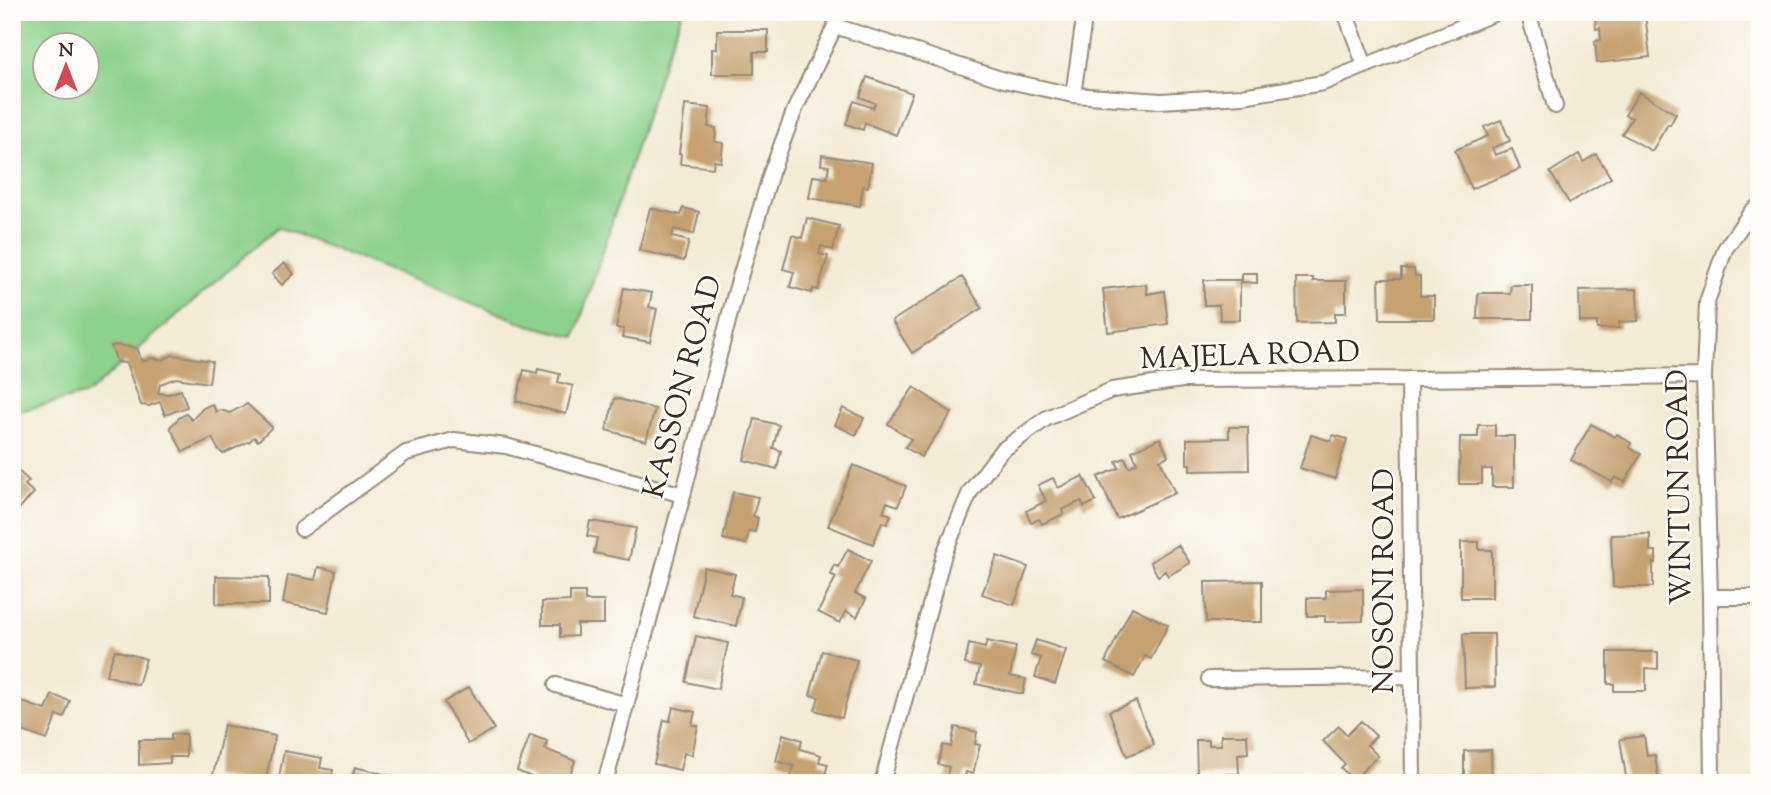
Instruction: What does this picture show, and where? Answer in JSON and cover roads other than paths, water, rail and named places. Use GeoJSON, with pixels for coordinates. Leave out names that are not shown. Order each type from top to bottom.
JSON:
{"type":"FeatureCollection","features":[{"type":"Feature","properties":{"kind":"street"},"geometry":{"type":"LineString","coordinates":[[1073,95],[1085,12]]}},
{"type":"Feature","properties":{"kind":"street"},"geometry":{"type":"LineString","coordinates":[[1345,12],[1365,66]]}},
{"type":"Feature","properties":{"kind":"street"},"geometry":{"type":"LineString","coordinates":[[836,19],[1004,80],[1073,95],[1161,101],[1242,96],[1323,83],[1498,12]]}},
{"type":"Feature","properties":{"kind":"street"},"geometry":{"type":"LineString","coordinates":[[1528,12],[1555,106]]}},
{"type":"Feature","properties":{"kind":"street","name":"KASSON ROAD"},"geometry":{"type":"LineString","coordinates":[[605,783],[735,294],[771,173],[794,109],[836,19]]}},
{"type":"Feature","properties":{"kind":"street","name":"WINTUN ROAD"},"geometry":{"type":"LineString","coordinates":[[1712,783],[1704,376],[1707,302],[1724,249],[1752,211],[1759,206]]}},
{"type":"Feature","properties":{"kind":"street","name":"MAJELA ROAD"},"geometry":{"type":"LineString","coordinates":[[882,783],[944,554],[970,492],[1001,451],[1047,418],[1112,390],[1182,380],[1704,376]]}},
{"type":"Feature","properties":{"kind":"street","name":"NOSONI ROAD"},"geometry":{"type":"LineString","coordinates":[[1409,379],[1413,783]]}},
{"type":"Feature","properties":{"kind":"street"},"geometry":{"type":"LineString","coordinates":[[302,529],[406,453],[454,440],[506,446],[683,495]]}},
{"type":"Feature","properties":{"kind":"street"},"geometry":{"type":"LineString","coordinates":[[1710,597],[1759,597]]}},
{"type":"Feature","properties":{"kind":"street"},"geometry":{"type":"LineString","coordinates":[[1209,679],[1412,677]]}},
{"type":"Feature","properties":{"kind":"street"},"geometry":{"type":"LineString","coordinates":[[556,685],[627,705]]}}]}
